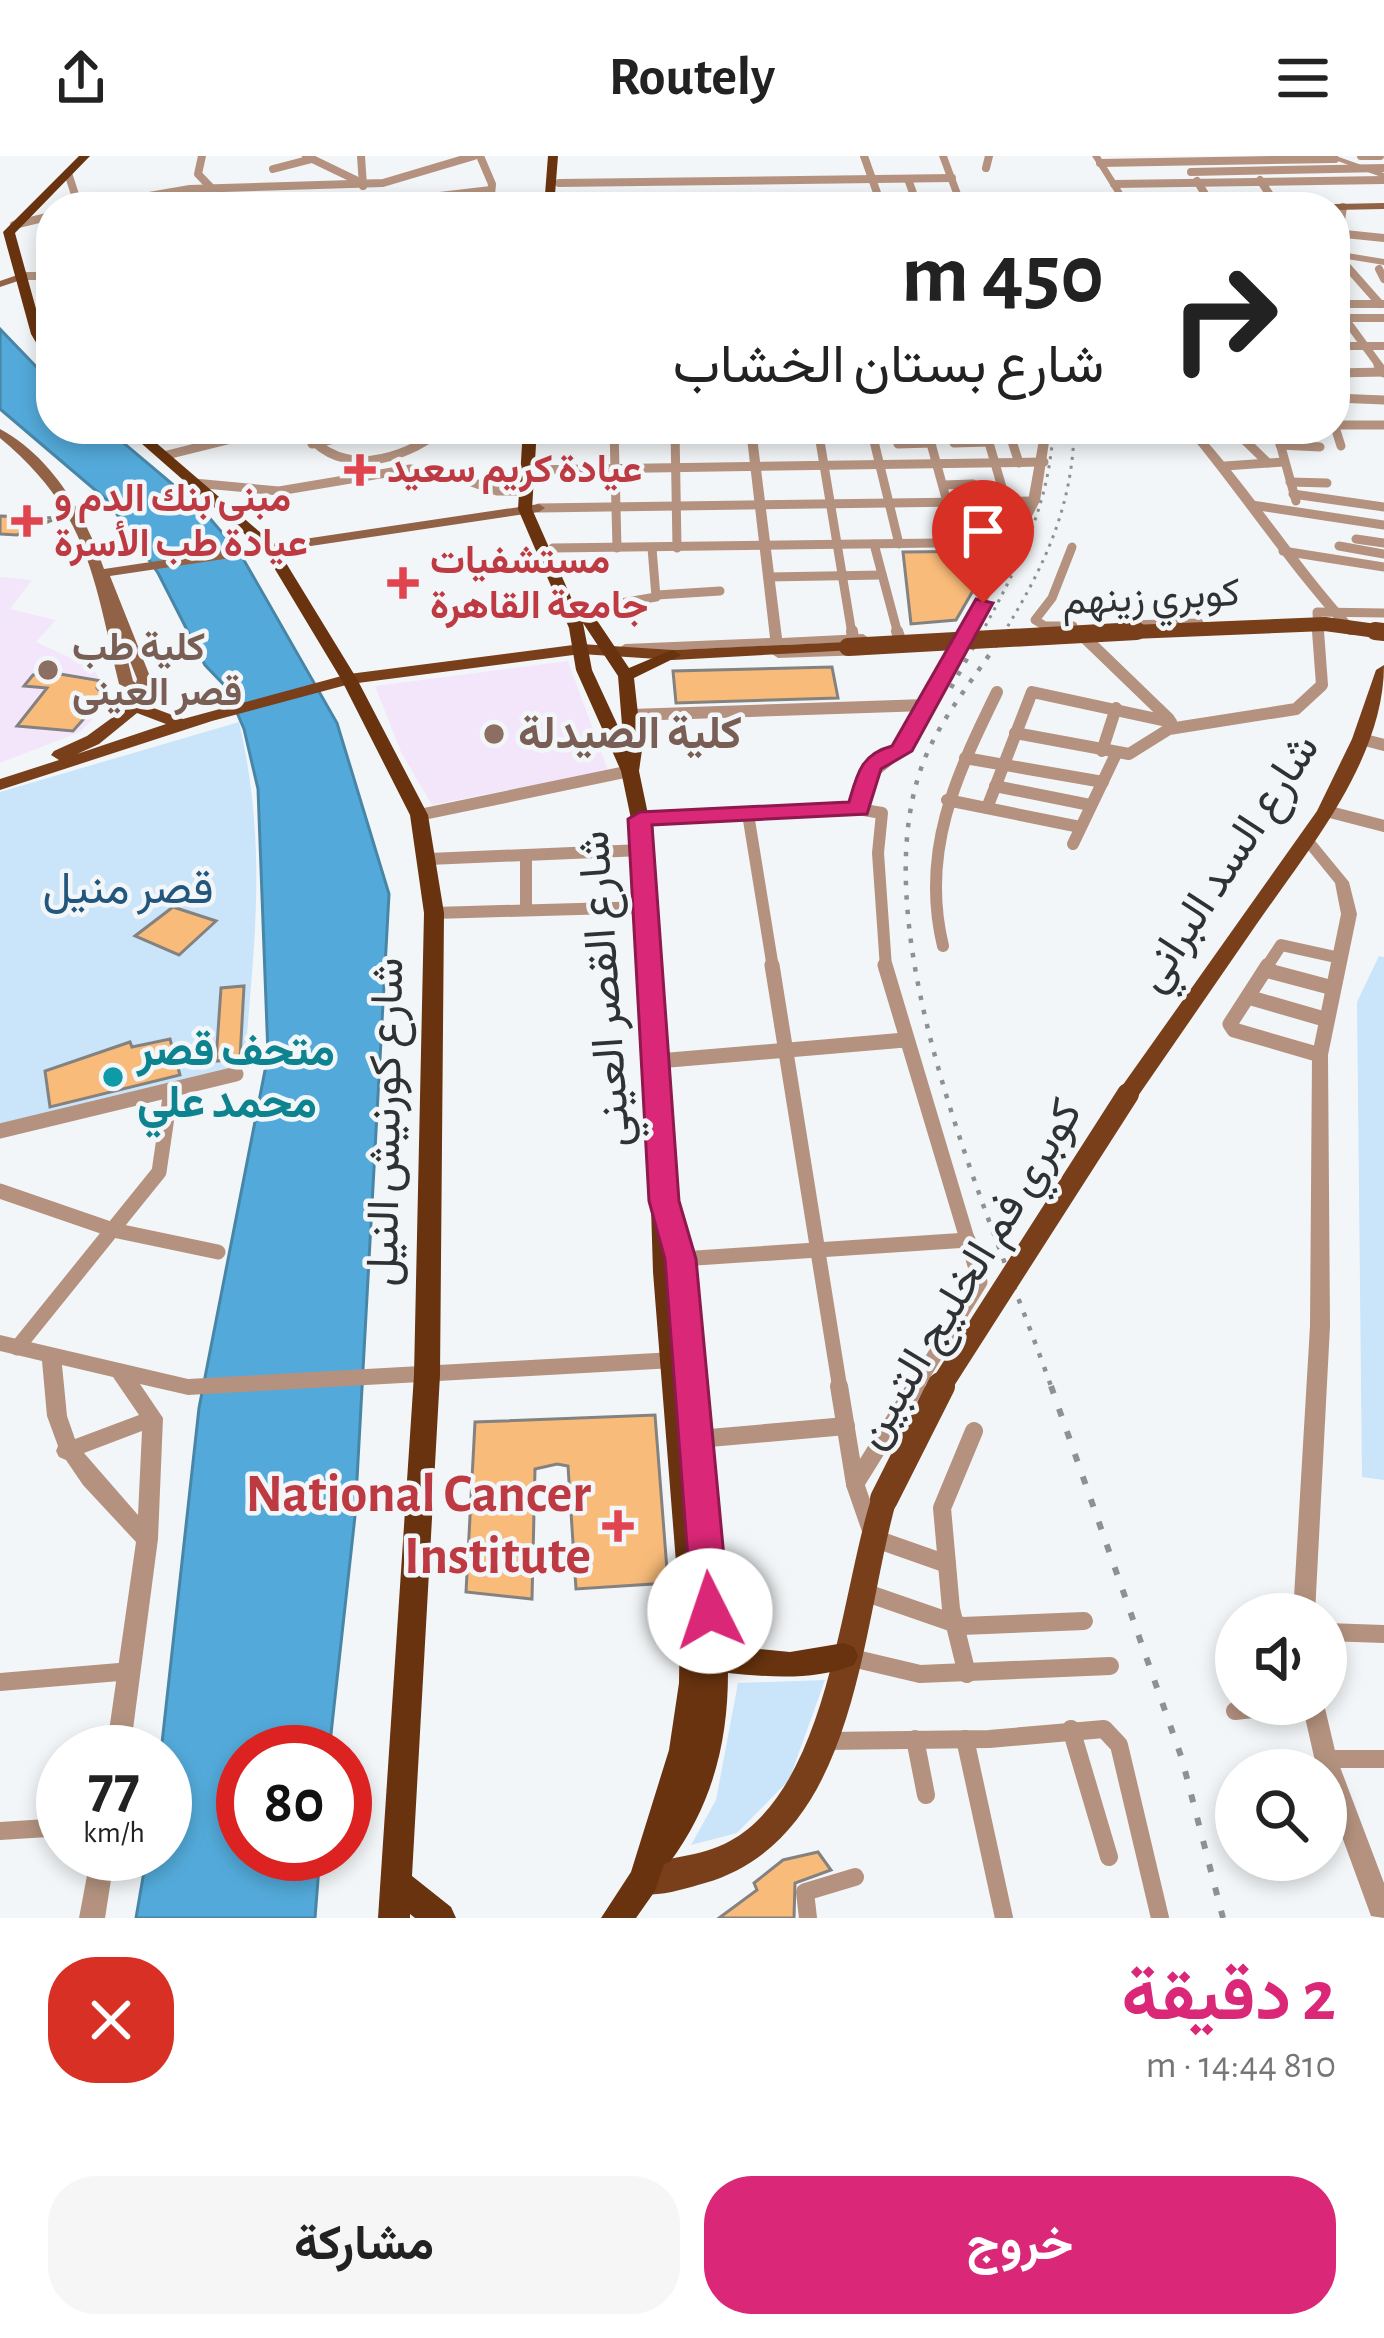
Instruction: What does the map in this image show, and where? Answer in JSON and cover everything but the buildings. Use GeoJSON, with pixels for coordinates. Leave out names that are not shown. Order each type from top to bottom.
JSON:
{"type":"FeatureCollection","features":[{"type":"Feature","properties":{"kind":"highway"},"geometry":{"type":"LineString","coordinates":[[48,192],[85,156]]}},
{"type":"Feature","properties":{"kind":"highway"},"geometry":{"type":"LineString","coordinates":[[557,156],[557,192]]}},
{"type":"Feature","properties":{"kind":"highway"},"geometry":{"type":"LineString","coordinates":[[555,192],[557,156]]}},
{"type":"Feature","properties":{"kind":"highway"},"geometry":{"type":"LineString","coordinates":[[36,204],[8,238],[36,330]]}},
{"type":"Feature","properties":{"kind":"highway","name":"شارع كورنيش النيل"},"geometry":{"type":"LineString","coordinates":[[159,444],[194,483],[275,550],[349,679],[418,815],[429,859],[434,913],[427,1375],[402,1903]]}},
{"type":"Feature","properties":{"kind":"highway","name":"شارع القصر العيني"},"geometry":{"type":"LineString","coordinates":[[536,444],[530,494],[601,714],[630,771]]}},
{"type":"Feature","properties":{"kind":"highway"},"geometry":{"type":"LineString","coordinates":[[501,511],[530,494]]}},
{"type":"Feature","properties":{"kind":"highway","name":"شارع القصر العيني"},"geometry":{"type":"LineString","coordinates":[[530,494],[581,610],[626,676],[630,771],[640,819],[648,908],[695,1663],[684,1750],[648,1870]]}},
{"type":"Feature","properties":{"kind":"highway"},"geometry":{"type":"LineString","coordinates":[[626,676],[673,655]]}},
{"type":"Feature","properties":{"kind":"highway","name":"شارع القصر العيني"},"geometry":{"type":"LineString","coordinates":[[617,1918],[687,1814],[697,1789],[708,1745],[714,1658],[680,1259],[664,1201]]}},
{"type":"Feature","properties":{"kind":"highway"},"geometry":{"type":"LineString","coordinates":[[714,1658],[790,1666],[844,1656]]}},
{"type":"Feature","properties":{"kind":"highway"},"geometry":{"type":"LineString","coordinates":[[594,1918],[648,1870]]}},
{"type":"Feature","properties":{"kind":"highway"},"geometry":{"type":"LineString","coordinates":[[637,1918],[648,1870]]}},
{"type":"Feature","properties":{"kind":"highway"},"geometry":{"type":"LineString","coordinates":[[402,1903],[440,1918]]}},
{"type":"Feature","properties":{"kind":"main road"},"geometry":{"type":"LineString","coordinates":[[1350,207],[1384,206]]}},
{"type":"Feature","properties":{"kind":"main road"},"geometry":{"type":"LineString","coordinates":[[1,282],[22,273]]}},
{"type":"Feature","properties":{"kind":"main road"},"geometry":{"type":"LineString","coordinates":[[0,432],[41,469],[76,515],[136,652],[140,698]]}},
{"type":"Feature","properties":{"kind":"main road"},"geometry":{"type":"LineString","coordinates":[[481,513],[497,491]]}},
{"type":"Feature","properties":{"kind":"main road"},"geometry":{"type":"LineString","coordinates":[[102,573],[275,550],[501,511]]}},
{"type":"Feature","properties":{"kind":"main road","name":"كوبري زينهم"},"geometry":{"type":"LineString","coordinates":[[0,785],[206,717],[349,679],[580,649],[673,655],[1325,624],[1384,632]]}},
{"type":"Feature","properties":{"kind":"main road","name":"شارع السد البراني"},"geometry":{"type":"LineString","coordinates":[[1128,1094],[1275,877],[1326,811],[1361,739],[1383,675]]}},
{"type":"Feature","properties":{"kind":"main road"},"geometry":{"type":"LineString","coordinates":[[140,698],[183,724]]}},
{"type":"Feature","properties":{"kind":"main road"},"geometry":{"type":"LineString","coordinates":[[0,772],[75,749],[140,698]]}},
{"type":"Feature","properties":{"kind":"main road","name":"كوبري فم الخليج التبين"},"geometry":{"type":"LineString","coordinates":[[872,1535],[924,1412],[1128,1094]]}},
{"type":"Feature","properties":{"kind":"main road"},"geometry":{"type":"LineString","coordinates":[[648,1870],[686,1872],[751,1846],[794,1801],[824,1741],[872,1535]]}},
{"type":"Feature","properties":{"kind":"street"},"geometry":{"type":"LineString","coordinates":[[202,156],[198,175],[215,192]]}},
{"type":"Feature","properties":{"kind":"street"},"geometry":{"type":"LineString","coordinates":[[361,156],[366,192]]}},
{"type":"Feature","properties":{"kind":"street"},"geometry":{"type":"LineString","coordinates":[[178,192],[398,181],[477,156],[491,190],[475,192]]}},
{"type":"Feature","properties":{"kind":"street"},"geometry":{"type":"LineString","coordinates":[[864,156],[877,192]]}},
{"type":"Feature","properties":{"kind":"street"},"geometry":{"type":"LineString","coordinates":[[940,156],[954,192]]}},
{"type":"Feature","properties":{"kind":"street"},"geometry":{"type":"LineString","coordinates":[[986,168],[989,156]]}},
{"type":"Feature","properties":{"kind":"street"},"geometry":{"type":"LineString","coordinates":[[1098,159],[1139,166],[1184,159],[1380,156]]}},
{"type":"Feature","properties":{"kind":"street"},"geometry":{"type":"LineString","coordinates":[[273,169],[309,157],[363,185]]}},
{"type":"Feature","properties":{"kind":"street"},"geometry":{"type":"LineString","coordinates":[[1245,158],[1267,192]]}},
{"type":"Feature","properties":{"kind":"street"},"geometry":{"type":"LineString","coordinates":[[1334,158],[1384,175]]}},
{"type":"Feature","properties":{"kind":"street"},"geometry":{"type":"LineString","coordinates":[[1098,159],[1119,192]]}},
{"type":"Feature","properties":{"kind":"street"},"geometry":{"type":"LineString","coordinates":[[1184,159],[1204,192]]}},
{"type":"Feature","properties":{"kind":"street"},"geometry":{"type":"LineString","coordinates":[[1191,172],[1363,169]]}},
{"type":"Feature","properties":{"kind":"street"},"geometry":{"type":"LineString","coordinates":[[1221,171],[1229,182]]}},
{"type":"Feature","properties":{"kind":"street"},"geometry":{"type":"LineString","coordinates":[[68,173],[76,192]]}},
{"type":"Feature","properties":{"kind":"street"},"geometry":{"type":"LineString","coordinates":[[1114,184],[1384,175]]}},
{"type":"Feature","properties":{"kind":"street"},"geometry":{"type":"LineString","coordinates":[[559,183],[950,178]]}},
{"type":"Feature","properties":{"kind":"street"},"geometry":{"type":"LineString","coordinates":[[908,179],[913,192]]}},
{"type":"Feature","properties":{"kind":"street"},"geometry":{"type":"LineString","coordinates":[[398,181],[410,192]]}},
{"type":"Feature","properties":{"kind":"street"},"geometry":{"type":"LineString","coordinates":[[14,225],[36,220]]}},
{"type":"Feature","properties":{"kind":"street"},"geometry":{"type":"LineString","coordinates":[[1350,234],[1384,238]]}},
{"type":"Feature","properties":{"kind":"street"},"geometry":{"type":"LineString","coordinates":[[1350,258],[1381,266],[1384,279]]}},
{"type":"Feature","properties":{"kind":"street"},"geometry":{"type":"LineString","coordinates":[[22,273],[36,274]]}},
{"type":"Feature","properties":{"kind":"street"},"geometry":{"type":"LineString","coordinates":[[1352,273],[1378,298]]}},
{"type":"Feature","properties":{"kind":"street"},"geometry":{"type":"LineString","coordinates":[[1352,298],[1378,298]]}},
{"type":"Feature","properties":{"kind":"street"},"geometry":{"type":"LineString","coordinates":[[1350,304],[1378,298]]}},
{"type":"Feature","properties":{"kind":"street"},"geometry":{"type":"LineString","coordinates":[[1363,304],[1384,329]]}},
{"type":"Feature","properties":{"kind":"street"},"geometry":{"type":"LineString","coordinates":[[1350,326],[1384,372]]}},
{"type":"Feature","properties":{"kind":"street"},"geometry":{"type":"LineString","coordinates":[[1350,335],[1357,335]]}},
{"type":"Feature","properties":{"kind":"street"},"geometry":{"type":"LineString","coordinates":[[1350,346],[1384,346]]}},
{"type":"Feature","properties":{"kind":"street"},"geometry":{"type":"LineString","coordinates":[[1350,362],[1358,372]]}},
{"type":"Feature","properties":{"kind":"street"},"geometry":{"type":"LineString","coordinates":[[1350,372],[1384,372]]}},
{"type":"Feature","properties":{"kind":"street"},"geometry":{"type":"LineString","coordinates":[[1350,399],[1384,400]]}},
{"type":"Feature","properties":{"kind":"street"},"geometry":{"type":"LineString","coordinates":[[1350,425],[1380,422]]}},
{"type":"Feature","properties":{"kind":"street"},"geometry":{"type":"LineString","coordinates":[[312,444],[357,458],[402,457],[420,444]]}},
{"type":"Feature","properties":{"kind":"street"},"geometry":{"type":"LineString","coordinates":[[615,444],[617,548]]}},
{"type":"Feature","properties":{"kind":"street"},"geometry":{"type":"LineString","coordinates":[[675,444],[677,548]]}},
{"type":"Feature","properties":{"kind":"street"},"geometry":{"type":"LineString","coordinates":[[753,444],[776,647]]}},
{"type":"Feature","properties":{"kind":"street"},"geometry":{"type":"LineString","coordinates":[[820,444],[851,643],[899,637],[962,640]]}},
{"type":"Feature","properties":{"kind":"street"},"geometry":{"type":"LineString","coordinates":[[876,444],[899,544]]}},
{"type":"Feature","properties":{"kind":"street"},"geometry":{"type":"LineString","coordinates":[[932,444],[958,542]]}},
{"type":"Feature","properties":{"kind":"street"},"geometry":{"type":"LineString","coordinates":[[989,444],[1006,501]]}},
{"type":"Feature","properties":{"kind":"street"},"geometry":{"type":"LineString","coordinates":[[1013,444],[1019,463]]}},
{"type":"Feature","properties":{"kind":"street"},"geometry":{"type":"LineString","coordinates":[[859,809],[870,767],[883,755],[900,751],[1016,542],[1034,500],[1045,444]]}},
{"type":"Feature","properties":{"kind":"street"},"geometry":{"type":"LineString","coordinates":[[1204,444],[1225,466],[1283,551],[1353,632]]}},
{"type":"Feature","properties":{"kind":"street"},"geometry":{"type":"LineString","coordinates":[[1248,444],[1268,463]]}},
{"type":"Feature","properties":{"kind":"street"},"geometry":{"type":"LineString","coordinates":[[1301,511],[1280,445],[1320,446]]}},
{"type":"Feature","properties":{"kind":"street"},"geometry":{"type":"LineString","coordinates":[[402,457],[410,469]]}},
{"type":"Feature","properties":{"kind":"street"},"geometry":{"type":"LineString","coordinates":[[530,494],[616,468],[1044,462]]}},
{"type":"Feature","properties":{"kind":"street"},"geometry":{"type":"LineString","coordinates":[[1225,466],[1283,462]]}},
{"type":"Feature","properties":{"kind":"street"},"geometry":{"type":"LineString","coordinates":[[194,483],[279,491],[410,469],[446,473],[497,491],[616,507],[1034,500]]}},
{"type":"Feature","properties":{"kind":"street"},"geometry":{"type":"LineString","coordinates":[[921,477],[973,484]]}},
{"type":"Feature","properties":{"kind":"street"},"geometry":{"type":"LineString","coordinates":[[1291,488],[1327,484]]}},
{"type":"Feature","properties":{"kind":"street"},"geometry":{"type":"LineString","coordinates":[[1291,488],[1384,507]]}},
{"type":"Feature","properties":{"kind":"street"},"geometry":{"type":"LineString","coordinates":[[1252,505],[1384,525]]}},
{"type":"Feature","properties":{"kind":"street"},"geometry":{"type":"LineString","coordinates":[[1356,538],[1384,544]]}},
{"type":"Feature","properties":{"kind":"street"},"geometry":{"type":"LineString","coordinates":[[553,548],[1016,542]]}},
{"type":"Feature","properties":{"kind":"street"},"geometry":{"type":"LineString","coordinates":[[874,544],[899,637]]}},
{"type":"Feature","properties":{"kind":"street"},"geometry":{"type":"LineString","coordinates":[[1339,546],[1384,554]]}},
{"type":"Feature","properties":{"kind":"street"},"geometry":{"type":"LineString","coordinates":[[1072,547],[1052,598],[1035,620],[1089,639],[1174,725]]}},
{"type":"Feature","properties":{"kind":"street"},"geometry":{"type":"LineString","coordinates":[[652,548],[656,595]]}},
{"type":"Feature","properties":{"kind":"street"},"geometry":{"type":"LineString","coordinates":[[1283,551],[1384,567]]}},
{"type":"Feature","properties":{"kind":"street"},"geometry":{"type":"LineString","coordinates":[[768,578],[882,575]]}},
{"type":"Feature","properties":{"kind":"street"},"geometry":{"type":"LineString","coordinates":[[581,610],[656,595],[720,591]]}},
{"type":"Feature","properties":{"kind":"street"},"geometry":{"type":"LineString","coordinates":[[1089,639],[1384,613]]}},
{"type":"Feature","properties":{"kind":"street"},"geometry":{"type":"LineString","coordinates":[[1338,616],[1384,632]]}},
{"type":"Feature","properties":{"kind":"street"},"geometry":{"type":"LineString","coordinates":[[1061,627],[1315,620],[1353,632],[1384,632]]}},
{"type":"Feature","properties":{"kind":"street"},"geometry":{"type":"LineString","coordinates":[[987,808],[1035,691],[1174,725],[1233,723],[1312,703],[1323,680],[1315,620]]}},
{"type":"Feature","properties":{"kind":"street"},"geometry":{"type":"LineString","coordinates":[[610,650],[776,647],[800,656],[962,640]]}},
{"type":"Feature","properties":{"kind":"street"},"geometry":{"type":"LineString","coordinates":[[944,946],[930,877],[947,800],[998,692]]}},
{"type":"Feature","properties":{"kind":"street"},"geometry":{"type":"LineString","coordinates":[[631,716],[926,705]]}},
{"type":"Feature","properties":{"kind":"street"},"geometry":{"type":"LineString","coordinates":[[1073,844],[1103,782],[1116,708]]}},
{"type":"Feature","properties":{"kind":"street"},"geometry":{"type":"LineString","coordinates":[[1015,733],[1109,753],[1135,752],[1174,725]]}},
{"type":"Feature","properties":{"kind":"street"},"geometry":{"type":"LineString","coordinates":[[1361,739],[1384,745]]}},
{"type":"Feature","properties":{"kind":"street"},"geometry":{"type":"LineString","coordinates":[[965,758],[1103,782]]}},
{"type":"Feature","properties":{"kind":"street"},"geometry":{"type":"LineString","coordinates":[[418,815],[630,771]]}},
{"type":"Feature","properties":{"kind":"street"},"geometry":{"type":"LineString","coordinates":[[995,786],[1090,805]]}},
{"type":"Feature","properties":{"kind":"street"},"geometry":{"type":"LineString","coordinates":[[947,800],[1080,827]]}},
{"type":"Feature","properties":{"kind":"street"},"geometry":{"type":"LineString","coordinates":[[640,819],[859,809],[882,813],[878,853],[884,963],[980,1274],[977,1291],[855,1484]]}},
{"type":"Feature","properties":{"kind":"street"},"geometry":{"type":"LineString","coordinates":[[1326,811],[1384,826]]}},
{"type":"Feature","properties":{"kind":"street"},"geometry":{"type":"LineString","coordinates":[[748,814],[855,1484],[872,1535],[947,1564]]}},
{"type":"Feature","properties":{"kind":"street"},"geometry":{"type":"LineString","coordinates":[[1305,1593],[1320,1326],[1320,1055],[1348,900],[1333,866],[1307,840]]}},
{"type":"Feature","properties":{"kind":"street"},"geometry":{"type":"LineString","coordinates":[[429,859],[642,850]]}},
{"type":"Feature","properties":{"kind":"street"},"geometry":{"type":"LineString","coordinates":[[526,855],[526,910]]}},
{"type":"Feature","properties":{"kind":"street"},"geometry":{"type":"LineString","coordinates":[[434,913],[648,908]]}},
{"type":"Feature","properties":{"kind":"street"},"geometry":{"type":"LineString","coordinates":[[1320,1055],[1234,1030],[1230,1024],[1284,944],[1340,958]]}},
{"type":"Feature","properties":{"kind":"street"},"geometry":{"type":"LineString","coordinates":[[1265,970],[1333,988]]}},
{"type":"Feature","properties":{"kind":"street"},"geometry":{"type":"LineString","coordinates":[[1247,997],[1324,1019]]}},
{"type":"Feature","properties":{"kind":"street"},"geometry":{"type":"LineString","coordinates":[[658,1061],[905,1040]]}},
{"type":"Feature","properties":{"kind":"street"},"geometry":{"type":"LineString","coordinates":[[0,1131],[236,1074]]}},
{"type":"Feature","properties":{"kind":"street"},"geometry":{"type":"LineString","coordinates":[[170,1090],[159,1172],[9,1346],[188,1387],[674,1360]]}},
{"type":"Feature","properties":{"kind":"street"},"geometry":{"type":"LineString","coordinates":[[0,1191],[113,1230],[218,1252]]}},
{"type":"Feature","properties":{"kind":"street"},"geometry":{"type":"LineString","coordinates":[[680,1259],[968,1240]]}},
{"type":"Feature","properties":{"kind":"street"},"geometry":{"type":"LineString","coordinates":[[52,1358],[52,1405],[65,1450],[147,1539]]}},
{"type":"Feature","properties":{"kind":"street"},"geometry":{"type":"LineString","coordinates":[[120,1372],[153,1418],[147,1539],[122,1725]]}},
{"type":"Feature","properties":{"kind":"street"},"geometry":{"type":"LineString","coordinates":[[65,1450],[153,1418]]}},
{"type":"Feature","properties":{"kind":"street"},"geometry":{"type":"LineString","coordinates":[[698,1438],[846,1426]]}},
{"type":"Feature","properties":{"kind":"street"},"geometry":{"type":"LineString","coordinates":[[967,1675],[942,1508],[974,1431]]}},
{"type":"Feature","properties":{"kind":"street"},"geometry":{"type":"LineString","coordinates":[[859,1590],[956,1625],[1084,1621]]}},
{"type":"Feature","properties":{"kind":"street"},"geometry":{"type":"LineString","coordinates":[[1347,1633],[1384,1634]]}},
{"type":"Feature","properties":{"kind":"street"},"geometry":{"type":"LineString","coordinates":[[844,1656],[901,1671],[967,1675],[1110,1666]]}},
{"type":"Feature","properties":{"kind":"street"},"geometry":{"type":"LineString","coordinates":[[0,1682],[131,1671]]}},
{"type":"Feature","properties":{"kind":"street"},"geometry":{"type":"LineString","coordinates":[[1071,1729],[1109,1857]]}},
{"type":"Feature","properties":{"kind":"street"},"geometry":{"type":"LineString","coordinates":[[824,1741],[965,1739],[1104,1729],[1119,1745],[1160,1918]]}},
{"type":"Feature","properties":{"kind":"street"},"geometry":{"type":"LineString","coordinates":[[915,1739],[926,1795]]}},
{"type":"Feature","properties":{"kind":"street"},"geometry":{"type":"LineString","coordinates":[[965,1739],[1004,1918]]}},
{"type":"Feature","properties":{"kind":"street"},"geometry":{"type":"LineString","coordinates":[[1347,1759],[1384,1759]]}},
{"type":"Feature","properties":{"kind":"street"},"geometry":{"type":"LineString","coordinates":[[1347,1818],[1384,1916]]}},
{"type":"Feature","properties":{"kind":"street"},"geometry":{"type":"LineString","coordinates":[[0,1831],[36,1828]]}},
{"type":"Feature","properties":{"kind":"street"},"geometry":{"type":"LineString","coordinates":[[808,1918],[805,1892],[856,1877]]}},
{"type":"Feature","properties":{"kind":"street"},"geometry":{"type":"LineString","coordinates":[[92,1918],[98,1881]]}},
{"type":"Feature","properties":{"kind":"shaded area","name":"كلية طب قصر العينى"},"geometry":{"type":"Polygon","coordinates":[[[0,577],[32,580],[10,609],[56,620],[36,642],[93,668],[108,694],[103,709],[80,732],[0,763],[0,577]]]}},
{"type":"Feature","properties":{"kind":"shaded area","name":"كلية الصيدلة"},"geometry":{"type":"Polygon","coordinates":[[[568,661],[608,770],[432,805],[401,752],[375,686],[568,661]]]}},
{"type":"Feature","properties":{"kind":"green space","name":"قصر منيل"},"geometry":{"type":"Polygon","coordinates":[[[239,722],[253,809],[256,890],[245,1058],[239,1071],[0,1129],[0,792],[239,722]]]}},
{"type":"Feature","properties":{"kind":"green space"},"geometry":{"type":"Polygon","coordinates":[[[1379,956],[1384,957],[1384,1480],[1362,1477],[1357,1002],[1379,956]]]}},
{"type":"Feature","properties":{"kind":"green space"},"geometry":{"type":"Polygon","coordinates":[[[825,1680],[789,1780],[737,1833],[691,1845],[716,1800],[738,1683],[825,1680]]]}},
{"type":"Feature","properties":{"kind":"water"},"geometry":{"type":"Polygon","coordinates":[[[0,329],[36,366],[36,440],[0,409],[0,329]]]}},
{"type":"Feature","properties":{"kind":"water"},"geometry":{"type":"Polygon","coordinates":[[[41,444],[125,444],[202,509],[241,555],[337,723],[389,894],[355,1516],[332,1725],[216,1725],[216,1881],[318,1881],[315,1918],[136,1918],[142,1881],[192,1881],[192,1725],[164,1725],[199,1408],[268,1055],[258,789],[244,729],[226,687],[205,665],[158,573],[107,500],[41,444]]]}},
{"type":"Feature","properties":{"kind":"railway"},"geometry":{"type":"LineString","coordinates":[[981,634],[1019,560],[1038,510],[1052,444]]}},
{"type":"Feature","properties":{"kind":"railway"},"geometry":{"type":"LineString","coordinates":[[1003,634],[1053,536],[1068,485],[1073,444]]}},
{"type":"Feature","properties":{"kind":"railway"},"geometry":{"type":"LineString","coordinates":[[951,688],[982,631]]}},
{"type":"Feature","properties":{"kind":"railway"},"geometry":{"type":"LineString","coordinates":[[1003,634],[950,712],[923,763],[907,832],[907,910],[941,1078],[1052,1389]]}},
{"type":"Feature","properties":{"kind":"railway"},"geometry":{"type":"LineString","coordinates":[[1051,1386],[1182,1759],[1223,1918]]}},
{"type":"Feature","properties":{"kind":"place","name":"عيادة كريم سعيد"},"geometry":{"type":"Point","coordinates":[360,470]}},
{"type":"Feature","properties":{"kind":"place","name":"مبنى بنك الدم و عيادة طب الأسرة"},"geometry":{"type":"Point","coordinates":[27,521]}},
{"type":"Feature","properties":{"kind":"place","name":"مستشفيات جامعة القاهرة"},"geometry":{"type":"Point","coordinates":[403,583]}},
{"type":"Feature","properties":{"kind":"place","name":"كلية طب قصر العينى"},"geometry":{"type":"Point","coordinates":[48,670]}},
{"type":"Feature","properties":{"kind":"place","name":"كلية الصيدلة"},"geometry":{"type":"Point","coordinates":[494,734]}},
{"type":"Feature","properties":{"kind":"place","name":"متحف قصر محمد علي"},"geometry":{"type":"Point","coordinates":[113,1077]}},
{"type":"Feature","properties":{"kind":"place","name":"National Cancer Institute"},"geometry":{"type":"Point","coordinates":[618,1526]}},
{"type":"Feature","properties":{"kind":"route"},"geometry":{"type":"LineString","coordinates":[[710,1611],[680,1259],[664,1201],[640,819],[859,809],[870,767],[883,755],[900,751],[983,603]]}}]}
